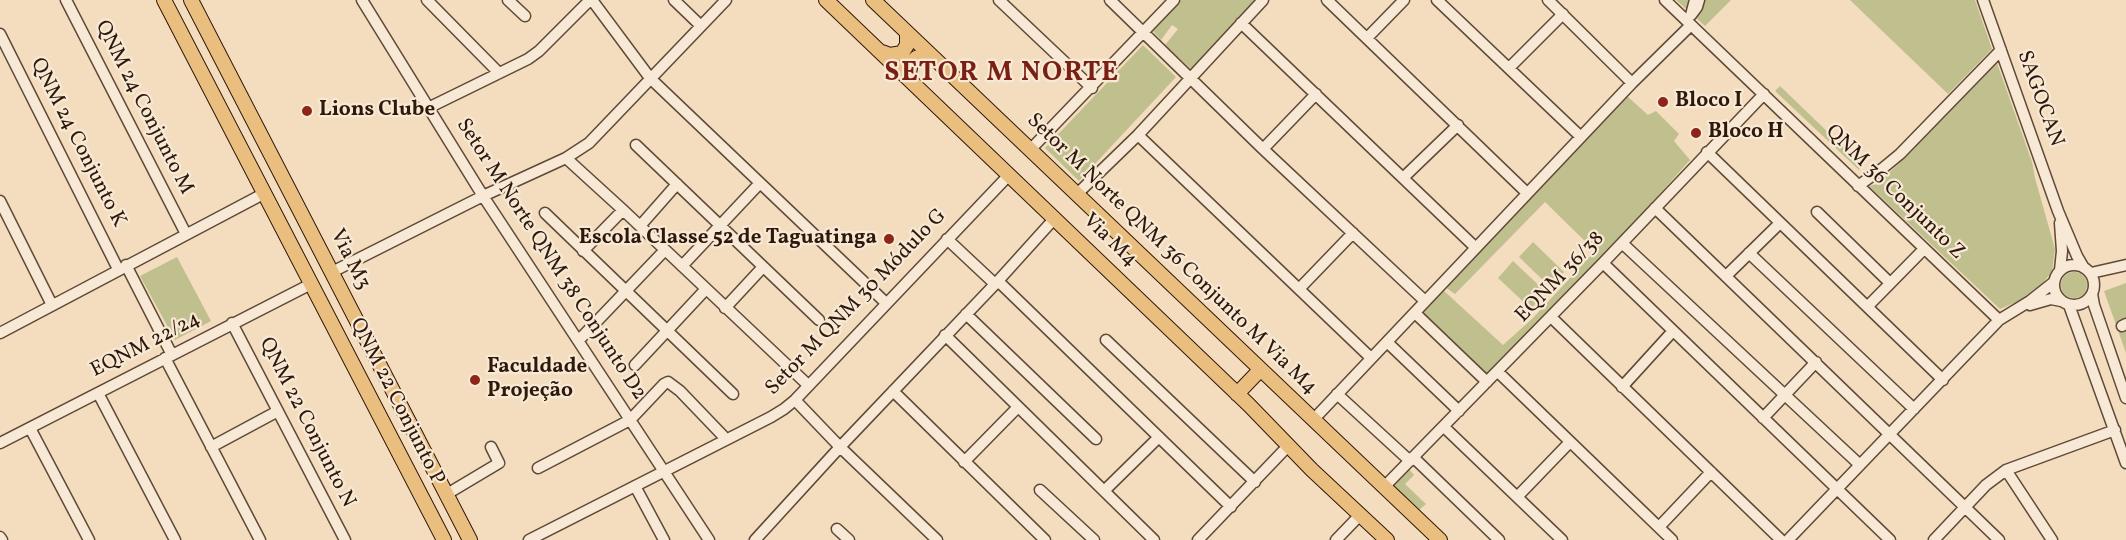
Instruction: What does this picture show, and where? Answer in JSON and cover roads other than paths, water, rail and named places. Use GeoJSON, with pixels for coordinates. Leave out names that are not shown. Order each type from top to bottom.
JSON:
{"type":"FeatureCollection","features":[{"type":"Feature","properties":{"kind":"main road"},"geometry":{"type":"LineString","coordinates":[[164,0],[312,286],[339,324],[358,361],[368,362],[374,354]]}},
{"type":"Feature","properties":{"kind":"main road","name":"Via M3"},"geometry":{"type":"LineString","coordinates":[[191,0],[470,540]]}},
{"type":"Feature","properties":{"kind":"main road","name":"Via M4"},"geometry":{"type":"LineString","coordinates":[[826,0],[1387,540]]}},
{"type":"Feature","properties":{"kind":"main road","name":"Setor M Norte QNM 36 Conjunto M Via M4"},"geometry":{"type":"LineString","coordinates":[[873,0],[1436,539]]}},
{"type":"Feature","properties":{"kind":"main road"},"geometry":{"type":"LineString","coordinates":[[880,51],[890,55],[902,53],[907,45],[907,33]]}},
{"type":"Feature","properties":{"kind":"main road"},"geometry":{"type":"LineString","coordinates":[[908,78],[911,63],[916,58],[922,56],[936,60]]}},
{"type":"Feature","properties":{"kind":"main road"},"geometry":{"type":"LineString","coordinates":[[225,115],[229,105],[239,107],[260,146],[279,170]]}},
{"type":"Feature","properties":{"kind":"main road","name":"QNM 22 Conjunto P"},"geometry":{"type":"LineString","coordinates":[[312,286],[444,540]]}},
{"type":"Feature","properties":{"kind":"main road"},"geometry":{"type":"LineString","coordinates":[[1237,394],[1260,370]]}},
{"type":"Feature","properties":{"kind":"main road"},"geometry":{"type":"LineString","coordinates":[[416,486],[422,475],[431,477],[452,515],[470,540]]}},
{"type":"Feature","properties":{"kind":"street","name":"QNM 24 Conjunto M"},"geometry":{"type":"LineString","coordinates":[[66,0],[186,234]]}},
{"type":"Feature","properties":{"kind":"street","name":"Setor M Norte QNM 38 Conjunto D2"},"geometry":{"type":"LineString","coordinates":[[362,0],[483,196],[709,540]]}},
{"type":"Feature","properties":{"kind":"street"},"geometry":{"type":"LineString","coordinates":[[429,0],[500,73]]}},
{"type":"Feature","properties":{"kind":"street"},"geometry":{"type":"LineString","coordinates":[[508,0],[525,16]]}},
{"type":"Feature","properties":{"kind":"street"},"geometry":{"type":"LineString","coordinates":[[428,108],[539,51],[591,0],[650,78],[886,303]]}},
{"type":"Feature","properties":{"kind":"street"},"geometry":{"type":"LineString","coordinates":[[674,0],[701,26]]}},
{"type":"Feature","properties":{"kind":"street"},"geometry":{"type":"LineString","coordinates":[[332,272],[483,196],[566,158],[595,138],[726,0]]}},
{"type":"Feature","properties":{"kind":"street"},"geometry":{"type":"LineString","coordinates":[[999,0],[1092,88]]}},
{"type":"Feature","properties":{"kind":"street"},"geometry":{"type":"LineString","coordinates":[[1110,0],[1263,149],[1425,301]]}},
{"type":"Feature","properties":{"kind":"street"},"geometry":{"type":"LineString","coordinates":[[1030,150],[1174,0]]}},
{"type":"Feature","properties":{"kind":"street"},"geometry":{"type":"LineString","coordinates":[[1076,195],[1138,135],[1263,0]]}},
{"type":"Feature","properties":{"kind":"street"},"geometry":{"type":"LineString","coordinates":[[1327,0],[1527,193]]}},
{"type":"Feature","properties":{"kind":"street"},"geometry":{"type":"LineString","coordinates":[[1367,38],[1404,0]]}},
{"type":"Feature","properties":{"kind":"street"},"geometry":{"type":"LineString","coordinates":[[1437,0],[1581,137]]}},
{"type":"Feature","properties":{"kind":"street"},"geometry":{"type":"LineString","coordinates":[[1548,0],[1632,83]]}},
{"type":"Feature","properties":{"kind":"street","name":"QNM 36 Conjunto Z"},"geometry":{"type":"LineString","coordinates":[[1665,0],[1999,320]]}},
{"type":"Feature","properties":{"kind":"street","name":"SAGOCAN"},"geometry":{"type":"LineString","coordinates":[[1983,0],[2058,211],[2077,256],[2090,274]]}},
{"type":"Feature","properties":{"kind":"street"},"geometry":{"type":"LineString","coordinates":[[1509,68],[1563,14]]}},
{"type":"Feature","properties":{"kind":"street"},"geometry":{"type":"LineString","coordinates":[[1241,23],[1476,248]]}},
{"type":"Feature","properties":{"kind":"street"},"geometry":{"type":"LineString","coordinates":[[1313,420],[1632,83],[1691,25]]}},
{"type":"Feature","properties":{"kind":"street","name":"QNM 24 Conjunto K"},"geometry":{"type":"LineString","coordinates":[[0,34],[168,356],[211,447],[260,540]]}},
{"type":"Feature","properties":{"kind":"street"},"geometry":{"type":"LineString","coordinates":[[1858,186],[1900,154],[2001,50]]}},
{"type":"Feature","properties":{"kind":"street"},"geometry":{"type":"LineString","coordinates":[[1263,149],[1316,94]]}},
{"type":"Feature","properties":{"kind":"street","name":"EQNM 36/38"},"geometry":{"type":"LineString","coordinates":[[1384,487],[1498,372],[1764,94]]}},
{"type":"Feature","properties":{"kind":"street"},"geometry":{"type":"LineString","coordinates":[[1404,177],[1458,125]]}},
{"type":"Feature","properties":{"kind":"street"},"geometry":{"type":"LineString","coordinates":[[1138,135],[1371,358]]}},
{"type":"Feature","properties":{"kind":"street"},"geometry":{"type":"LineString","coordinates":[[636,145],[819,320]]}},
{"type":"Feature","properties":{"kind":"street"},"geometry":{"type":"LineString","coordinates":[[1707,152],[1942,380]]}},
{"type":"Feature","properties":{"kind":"street"},"geometry":{"type":"LineString","coordinates":[[566,158],[808,386]]}},
{"type":"Feature","properties":{"kind":"street","name":"Setor M QNM 30 Módulo G"},"geometry":{"type":"LineString","coordinates":[[529,540],[771,417],[795,400],[946,238],[1009,175]]}},
{"type":"Feature","properties":{"kind":"street"},"geometry":{"type":"LineString","coordinates":[[682,266],[760,183]]}},
{"type":"Feature","properties":{"kind":"street"},"geometry":{"type":"LineString","coordinates":[[640,226],[677,184]]}},
{"type":"Feature","properties":{"kind":"street"},"geometry":{"type":"LineString","coordinates":[[0,333],[265,193]]}},
{"type":"Feature","properties":{"kind":"street"},"geometry":{"type":"LineString","coordinates":[[0,201],[52,305]]}},
{"type":"Feature","properties":{"kind":"street"},"geometry":{"type":"LineString","coordinates":[[1655,208],[1999,540]]}},
{"type":"Feature","properties":{"kind":"street"},"geometry":{"type":"LineString","coordinates":[[583,250],[623,210]]}},
{"type":"Feature","properties":{"kind":"street","name":"SAGOCAN"},"geometry":{"type":"LineString","coordinates":[[2058,211],[2062,241],[2060,270]]}},
{"type":"Feature","properties":{"kind":"street"},"geometry":{"type":"LineString","coordinates":[[1817,212],[1890,283]]}},
{"type":"Feature","properties":{"kind":"street"},"geometry":{"type":"LineString","coordinates":[[545,213],[733,394]]}},
{"type":"Feature","properties":{"kind":"street"},"geometry":{"type":"LineString","coordinates":[[755,540],[1054,219]]}},
{"type":"Feature","properties":{"kind":"street"},"geometry":{"type":"LineString","coordinates":[[1726,276],[1780,223]]}},
{"type":"Feature","properties":{"kind":"street"},"geometry":{"type":"LineString","coordinates":[[1299,289],[1353,233]]}},
{"type":"Feature","properties":{"kind":"street"},"geometry":{"type":"LineString","coordinates":[[946,238],[1231,507]]}},
{"type":"Feature","properties":{"kind":"street"},"geometry":{"type":"LineString","coordinates":[[1622,243],[1860,465]]}},
{"type":"Feature","properties":{"kind":"street"},"geometry":{"type":"LineString","coordinates":[[1868,306],[1924,249]]}},
{"type":"Feature","properties":{"kind":"street"},"geometry":{"type":"LineString","coordinates":[[579,340],[664,250]]}},
{"type":"Feature","properties":{"kind":"street"},"geometry":{"type":"LineString","coordinates":[[1749,253],[1914,409]]}},
{"type":"Feature","properties":{"kind":"street"},"geometry":{"type":"LineString","coordinates":[[1603,263],[1890,540]]}},
{"type":"Feature","properties":{"kind":"street"},"geometry":{"type":"LineString","coordinates":[[1788,540],[1999,320],[2030,301],[2054,282],[2060,270],[2076,265],[2090,274],[2123,266]]}},
{"type":"Feature","properties":{"kind":"street"},"geometry":{"type":"LineString","coordinates":[[725,308],[763,267]]}},
{"type":"Feature","properties":{"kind":"street"},"geometry":{"type":"LineString","coordinates":[[2090,274],[2094,305],[2126,398]]}},
{"type":"Feature","properties":{"kind":"street"},"geometry":{"type":"LineString","coordinates":[[2054,282],[2056,294],[2065,303],[2126,464]]}},
{"type":"Feature","properties":{"kind":"street","name":"EQNM 22/24"},"geometry":{"type":"LineString","coordinates":[[0,443],[232,323],[312,286]]}},
{"type":"Feature","properties":{"kind":"street"},"geometry":{"type":"LineString","coordinates":[[635,365],[706,289]]}},
{"type":"Feature","properties":{"kind":"street"},"geometry":{"type":"LineString","coordinates":[[2010,312],[2051,299],[2081,304],[2086,302],[2092,294]]}},
{"type":"Feature","properties":{"kind":"street"},"geometry":{"type":"LineString","coordinates":[[1415,313],[1487,382]]}},
{"type":"Feature","properties":{"kind":"street"},"geometry":{"type":"LineString","coordinates":[[966,314],[1096,439]]}},
{"type":"Feature","properties":{"kind":"street"},"geometry":{"type":"LineString","coordinates":[[1551,317],[1781,540]]}},
{"type":"Feature","properties":{"kind":"street","name":"QNM 22 Conjunto N"},"geometry":{"type":"LineString","coordinates":[[232,323],[345,540]]}},
{"type":"Feature","properties":{"kind":"street"},"geometry":{"type":"LineString","coordinates":[[1623,387],[1673,331]]}},
{"type":"Feature","properties":{"kind":"street"},"geometry":{"type":"LineString","coordinates":[[945,336],[1154,540]]}},
{"type":"Feature","properties":{"kind":"street"},"geometry":{"type":"LineString","coordinates":[[1106,340],[1255,482]]}},
{"type":"Feature","properties":{"kind":"street"},"geometry":{"type":"LineString","coordinates":[[1388,343],[1459,411]]}},
{"type":"Feature","properties":{"kind":"street"},"geometry":{"type":"LineString","coordinates":[[1763,418],[1816,362]]}},
{"type":"Feature","properties":{"kind":"street"},"geometry":{"type":"LineString","coordinates":[[1498,372],[1672,540]]}},
{"type":"Feature","properties":{"kind":"street"},"geometry":{"type":"LineString","coordinates":[[538,468],[630,420],[668,382],[680,391],[726,439]]}},
{"type":"Feature","properties":{"kind":"street"},"geometry":{"type":"LineString","coordinates":[[893,391],[1045,540]]}},
{"type":"Feature","properties":{"kind":"street"},"geometry":{"type":"LineString","coordinates":[[98,393],[175,540]]}},
{"type":"Feature","properties":{"kind":"street"},"geometry":{"type":"LineString","coordinates":[[1337,394],[1412,459],[1499,540]]}},
{"type":"Feature","properties":{"kind":"street"},"geometry":{"type":"LineString","coordinates":[[795,400],[840,447],[937,540]]}},
{"type":"Feature","properties":{"kind":"street"},"geometry":{"type":"LineString","coordinates":[[964,462],[1018,407]]}},
{"type":"Feature","properties":{"kind":"street"},"geometry":{"type":"LineString","coordinates":[[211,447],[278,411]]}},
{"type":"Feature","properties":{"kind":"street"},"geometry":{"type":"LineString","coordinates":[[1444,427],[1562,540]]}},
{"type":"Feature","properties":{"kind":"street"},"geometry":{"type":"LineString","coordinates":[[30,428],[89,540]]}},
{"type":"Feature","properties":{"kind":"street"},"geometry":{"type":"LineString","coordinates":[[1934,540],[1986,485],[2006,470],[2115,430]]}},
{"type":"Feature","properties":{"kind":"street"},"geometry":{"type":"LineString","coordinates":[[1104,491],[1159,437]]}},
{"type":"Feature","properties":{"kind":"street"},"geometry":{"type":"LineString","coordinates":[[1517,497],[1570,442]]}},
{"type":"Feature","properties":{"kind":"street"},"geometry":{"type":"LineString","coordinates":[[1198,540],[1288,446]]}},
{"type":"Feature","properties":{"kind":"street"},"geometry":{"type":"LineString","coordinates":[[447,494],[500,463],[491,447]]}},
{"type":"Feature","properties":{"kind":"street"},"geometry":{"type":"LineString","coordinates":[[2006,470],[2052,540]]}},
{"type":"Feature","properties":{"kind":"street"},"geometry":{"type":"LineString","coordinates":[[1659,527],[1711,472]]}},
{"type":"Feature","properties":{"kind":"street"},"geometry":{"type":"LineString","coordinates":[[636,486],[664,540]]}},
{"type":"Feature","properties":{"kind":"street"},"geometry":{"type":"LineString","coordinates":[[1040,490],[1094,540]]}},
{"type":"Feature","properties":{"kind":"street"},"geometry":{"type":"LineString","coordinates":[[1336,540],[1360,515]]}},
{"type":"Feature","properties":{"kind":"street"},"geometry":{"type":"LineString","coordinates":[[837,528],[849,540]]}},
{"type":"Feature","properties":{"kind":"street"},"geometry":{"type":"LineString","coordinates":[[764,532],[772,540]]}},
{"type":"Feature","properties":{"kind":"place","name":"Bloco I"},"geometry":{"type":"Point","coordinates":[1663,102]}},
{"type":"Feature","properties":{"kind":"place","name":"Lions Clube"},"geometry":{"type":"Point","coordinates":[307,111]}},
{"type":"Feature","properties":{"kind":"place","name":"Bloco H"},"geometry":{"type":"Point","coordinates":[1696,133]}},
{"type":"Feature","properties":{"kind":"place","name":"Escola Classe 52 de Taguatinga"},"geometry":{"type":"Point","coordinates":[889,239]}},
{"type":"Feature","properties":{"kind":"place","name":"Faculdade Projeção"},"geometry":{"type":"Point","coordinates":[475,380]}},
{"type":"Feature","properties":{"kind":"district","name":"SETOR M NORTE"},"geometry":{"type":"Point","coordinates":[1002,75]}}]}
